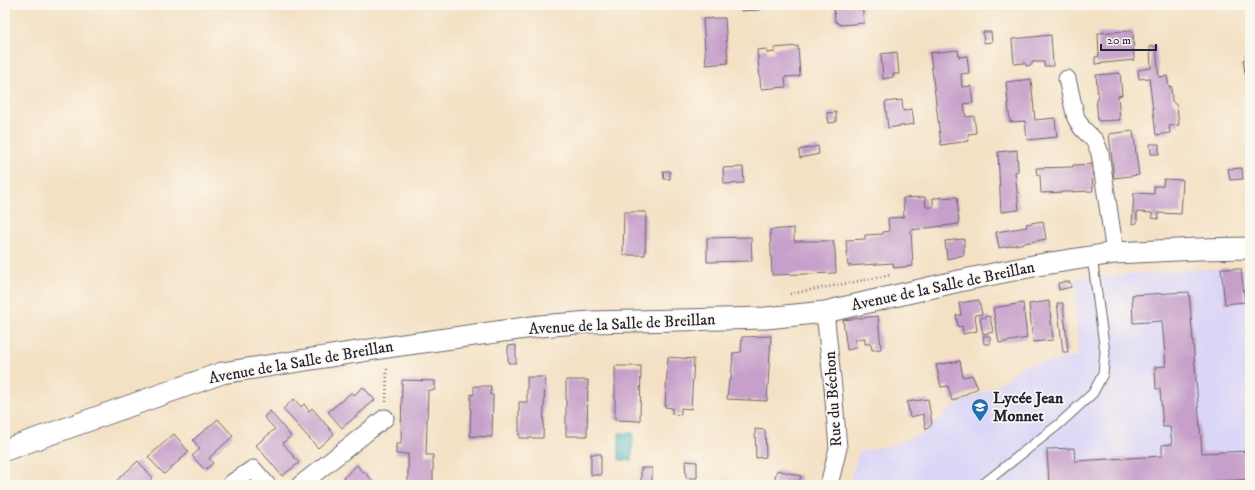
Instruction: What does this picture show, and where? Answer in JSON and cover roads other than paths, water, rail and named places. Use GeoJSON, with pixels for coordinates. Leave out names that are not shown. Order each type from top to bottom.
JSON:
{"type":"FeatureCollection","features":[{"type":"Feature","properties":{"kind":"street"},"geometry":{"type":"LineString","coordinates":[[1067,79],[1076,118],[1082,128],[1094,141],[1100,153],[1115,253]]}},
{"type":"Feature","properties":{"kind":"street","name":"Avenue de la Salle de Breillan"},"geometry":{"type":"LineString","coordinates":[[5,450],[222,373],[388,347],[540,326],[591,322],[766,318],[825,312],[959,281],[1038,265],[1115,253],[1198,248],[1250,248]]}},
{"type":"Feature","properties":{"kind":"street","name":"Rue du Béchon"},"geometry":{"type":"LineString","coordinates":[[825,312],[838,448],[829,485]]}},
{"type":"Feature","properties":{"kind":"street"},"geometry":{"type":"LineString","coordinates":[[300,485],[386,418]]}},
{"type":"Feature","properties":{"kind":"street"},"geometry":{"type":"LineString","coordinates":[[232,483],[253,469],[267,485]]}},
{"type":"Feature","properties":{"kind":"lane"},"geometry":{"type":"LineString","coordinates":[[982,485],[1058,425],[1093,393],[1103,374],[1105,352],[1092,257]]}},
{"type":"Feature","properties":{"kind":"water"},"geometry":{"type":"Polygon","coordinates":[[[619,433],[633,433],[632,461],[619,460],[619,433]]]}},
{"type":"Feature","properties":{"kind":"place","name":"Lycée Jean Monnet"},"geometry":{"type":"Point","coordinates":[980,422]}}]}
